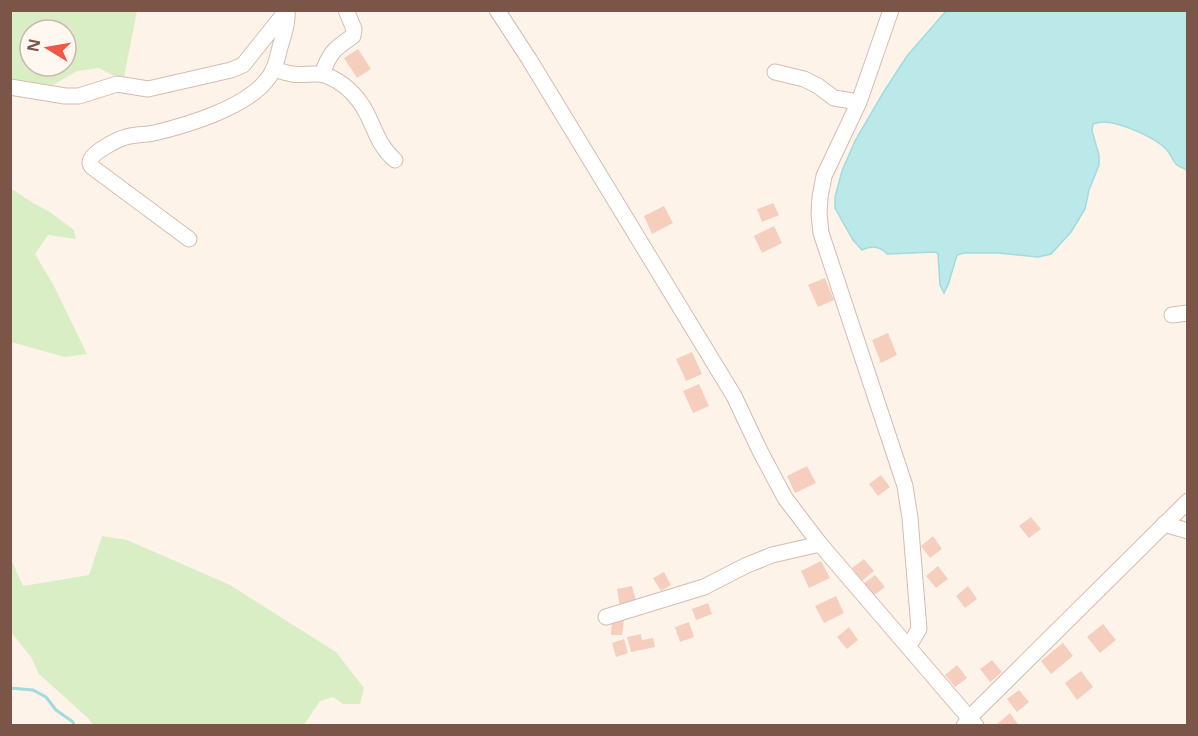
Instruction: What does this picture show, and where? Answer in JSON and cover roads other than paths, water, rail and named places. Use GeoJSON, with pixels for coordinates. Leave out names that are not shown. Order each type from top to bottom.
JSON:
{"type":"FeatureCollection","features":[{"type":"Feature","properties":{"kind":"street"},"geometry":{"type":"LineString","coordinates":[[189,239],[92,167],[91,159],[101,150],[126,137],[151,134],[202,119],[255,91],[267,80],[274,69],[288,21],[287,10]]}},
{"type":"Feature","properties":{"kind":"street"},"geometry":{"type":"LineString","coordinates":[[10,87],[65,96],[79,96],[117,84],[148,89],[231,70],[243,65],[287,10]]}},
{"type":"Feature","properties":{"kind":"street"},"geometry":{"type":"LineString","coordinates":[[322,74],[328,57],[353,36],[354,29],[346,10]]}},
{"type":"Feature","properties":{"kind":"street"},"geometry":{"type":"LineString","coordinates":[[497,10],[734,396],[785,498],[820,544],[909,646],[970,723],[1188,501]]}},
{"type":"Feature","properties":{"kind":"street"},"geometry":{"type":"LineString","coordinates":[[891,10],[859,102],[824,176],[819,214],[821,233],[905,486],[910,518],[919,629],[909,646]]}},
{"type":"Feature","properties":{"kind":"street"},"geometry":{"type":"LineString","coordinates":[[274,69],[292,74],[322,74],[339,82],[353,94],[366,112],[386,153],[394,160]]}},
{"type":"Feature","properties":{"kind":"street"},"geometry":{"type":"LineString","coordinates":[[775,72],[804,79],[834,98],[859,102]]}},
{"type":"Feature","properties":{"kind":"street"},"geometry":{"type":"LineString","coordinates":[[1172,315],[1188,313]]}},
{"type":"Feature","properties":{"kind":"street"},"geometry":{"type":"LineString","coordinates":[[1164,524],[1188,531]]}},
{"type":"Feature","properties":{"kind":"street"},"geometry":{"type":"LineString","coordinates":[[606,617],[704,587],[772,555],[820,544]]}},
{"type":"Feature","properties":{"kind":"water"},"geometry":{"type":"Polygon","coordinates":[[[946,11],[1187,11],[1187,172],[1186,169],[1176,164],[1162,145],[1146,135],[1128,127],[1110,123],[1093,124],[1092,131],[1099,155],[1099,165],[1089,190],[1085,209],[1071,232],[1051,254],[1038,257],[999,253],[957,255],[944,293],[940,285],[938,254],[935,252],[887,254],[879,248],[869,247],[862,250],[853,240],[835,208],[835,197],[842,171],[855,141],[907,56],[946,11]]]}},
{"type":"Feature","properties":{"kind":"waterway"},"geometry":{"type":"LineString","coordinates":[[10,688],[33,690],[46,697],[56,710],[73,722],[74,726]]}}]}
